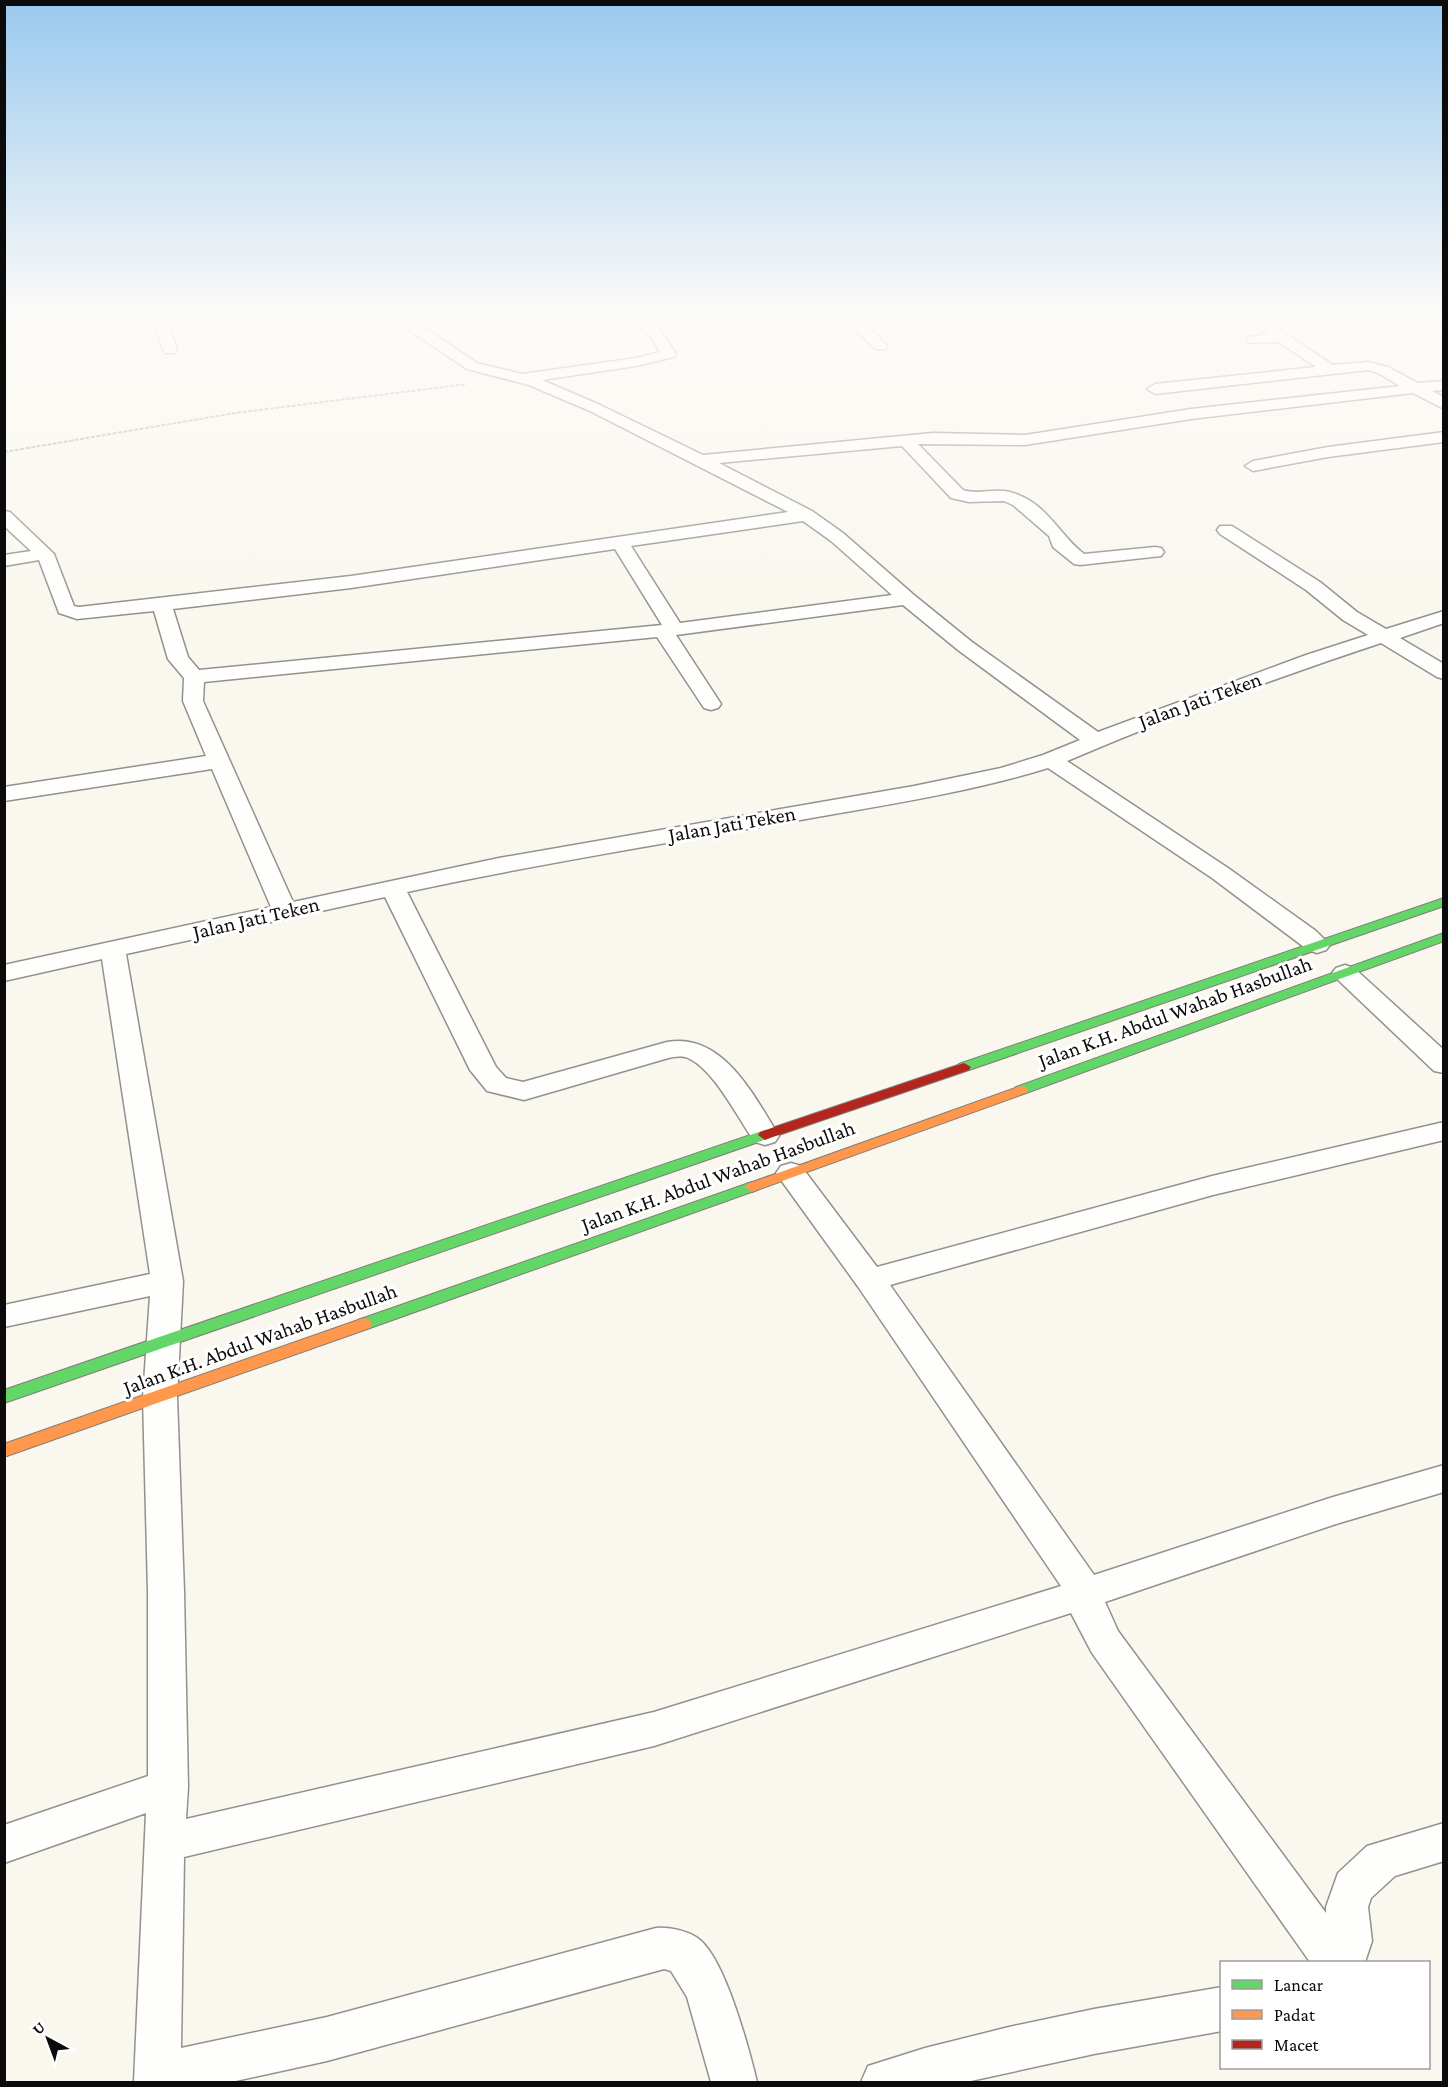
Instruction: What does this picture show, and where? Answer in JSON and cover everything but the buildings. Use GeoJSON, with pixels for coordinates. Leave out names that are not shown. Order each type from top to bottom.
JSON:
{"type":"FeatureCollection","features":[{"type":"Feature","properties":{"kind":"highway","name":"Jalan K.H. Abdul Wahab Hasbullah"},"geometry":{"type":"LineString","coordinates":[[4,1397],[1443,902]]}},
{"type":"Feature","properties":{"kind":"highway"},"geometry":{"type":"LineString","coordinates":[[1288,955],[1321,949],[1443,913]]}},
{"type":"Feature","properties":{"kind":"highway","name":"Jalan K.H. Abdul Wahab Hasbullah"},"geometry":{"type":"LineString","coordinates":[[4,1451],[791,1173],[1443,937]]}},
{"type":"Feature","properties":{"kind":"street"},"geometry":{"type":"LineString","coordinates":[[604,412],[806,515],[837,537],[907,599],[1006,678],[1096,741]]}},
{"type":"Feature","properties":{"kind":"street"},"geometry":{"type":"LineString","coordinates":[[699,460],[933,438],[1024,440],[1205,412]]}},
{"type":"Feature","properties":{"kind":"street"},"geometry":{"type":"LineString","coordinates":[[1253,466],[1328,452],[1443,437]]}},
{"type":"Feature","properties":{"kind":"street"},"geometry":{"type":"LineString","coordinates":[[905,440],[957,494],[963,497],[992,495],[1012,498],[1023,504],[1058,535],[1059,543],[1080,560],[1155,552]]}},
{"type":"Feature","properties":{"kind":"street"},"geometry":{"type":"LineString","coordinates":[[4,516],[45,554],[66,609],[71,612],[162,606],[383,578],[806,515]]}},
{"type":"Feature","properties":{"kind":"street"},"geometry":{"type":"LineString","coordinates":[[1226,530],[1313,586],[1350,616],[1443,673]]}},
{"type":"Feature","properties":{"kind":"street"},"geometry":{"type":"LineString","coordinates":[[619,542],[644,578],[668,630],[711,704]]}},
{"type":"Feature","properties":{"kind":"street"},"geometry":{"type":"LineString","coordinates":[[4,561],[45,554]]}},
{"type":"Feature","properties":{"kind":"street"},"geometry":{"type":"LineString","coordinates":[[194,678],[668,630],[907,599]]}},
{"type":"Feature","properties":{"kind":"street"},"geometry":{"type":"LineString","coordinates":[[162,606],[178,659],[194,678],[193,701],[285,911]]}},
{"type":"Feature","properties":{"kind":"street","name":"Jalan Jati Teken"},"geometry":{"type":"LineString","coordinates":[[4,973],[537,857],[950,787],[1051,760],[1170,711],[1382,636],[1443,617]]}},
{"type":"Feature","properties":{"kind":"street"},"geometry":{"type":"LineString","coordinates":[[1051,760],[1221,873],[1317,945]]}},
{"type":"Feature","properties":{"kind":"street"},"geometry":{"type":"LineString","coordinates":[[4,795],[218,761]]}},
{"type":"Feature","properties":{"kind":"street"},"geometry":{"type":"LineString","coordinates":[[392,888],[484,1070],[497,1085],[505,1089],[524,1091],[658,1052],[673,1049],[694,1050],[714,1064],[765,1136]]}},
{"type":"Feature","properties":{"kind":"street"},"geometry":{"type":"LineString","coordinates":[[113,950],[167,1281],[160,1397],[166,1592],[168,1787],[156,2079],[327,2039],[656,1949],[672,1948],[686,1956],[701,1977],[734,2082]]}},
{"type":"Feature","properties":{"kind":"street"},"geometry":{"type":"LineString","coordinates":[[1345,973],[1443,1065]]}},
{"type":"Feature","properties":{"kind":"street"},"geometry":{"type":"LineString","coordinates":[[870,1280],[1212,1186],[1443,1131]]}},
{"type":"Feature","properties":{"kind":"street"},"geometry":{"type":"LineString","coordinates":[[791,1173],[870,1280],[1086,1593],[1087,1607],[1105,1642],[1335,1961]]}},
{"type":"Feature","properties":{"kind":"street"},"geometry":{"type":"LineString","coordinates":[[4,1316],[167,1281]]}},
{"type":"Feature","properties":{"kind":"street"},"geometry":{"type":"LineString","coordinates":[[164,1844],[654,1729],[1086,1593],[1333,1511],[1443,1478]]}},
{"type":"Feature","properties":{"kind":"street"},"geometry":{"type":"LineString","coordinates":[[4,1844],[168,1787]]}},
{"type":"Feature","properties":{"kind":"street"},"geometry":{"type":"LineString","coordinates":[[1343,1961],[1350,1941],[1347,1907],[1353,1887],[1382,1860],[1443,1842]]}},
{"type":"Feature","properties":{"kind":"street"},"geometry":{"type":"LineString","coordinates":[[884,2082],[954,2062],[1000,2052],[1139,2022],[1220,2009]]}},
{"type":"Feature","properties":{"kind":"path"},"geometry":{"type":"LineString","coordinates":[[4,452],[127,429],[237,412]]}},
{"type":"Feature","properties":{"kind":"traffic: fast"},"geometry":{"type":"LineString","coordinates":[[964,1067],[1444,902]]}},
{"type":"Feature","properties":{"kind":"traffic: fast"},"geometry":{"type":"LineString","coordinates":[[1021,1090],[1444,937]]}},
{"type":"Feature","properties":{"kind":"traffic: fast"},"geometry":{"type":"LineString","coordinates":[[4,1397],[765,1135]]}},
{"type":"Feature","properties":{"kind":"traffic: fast"},"geometry":{"type":"LineString","coordinates":[[364,1324],[752,1187]]}},
{"type":"Feature","properties":{"kind":"traffic: slow"},"geometry":{"type":"LineString","coordinates":[[752,1187],[1021,1090]]}},
{"type":"Feature","properties":{"kind":"traffic: slow"},"geometry":{"type":"LineString","coordinates":[[4,1451],[364,1324]]}},
{"type":"Feature","properties":{"kind":"traffic: jam"},"geometry":{"type":"LineString","coordinates":[[765,1135],[964,1067]]}}]}
